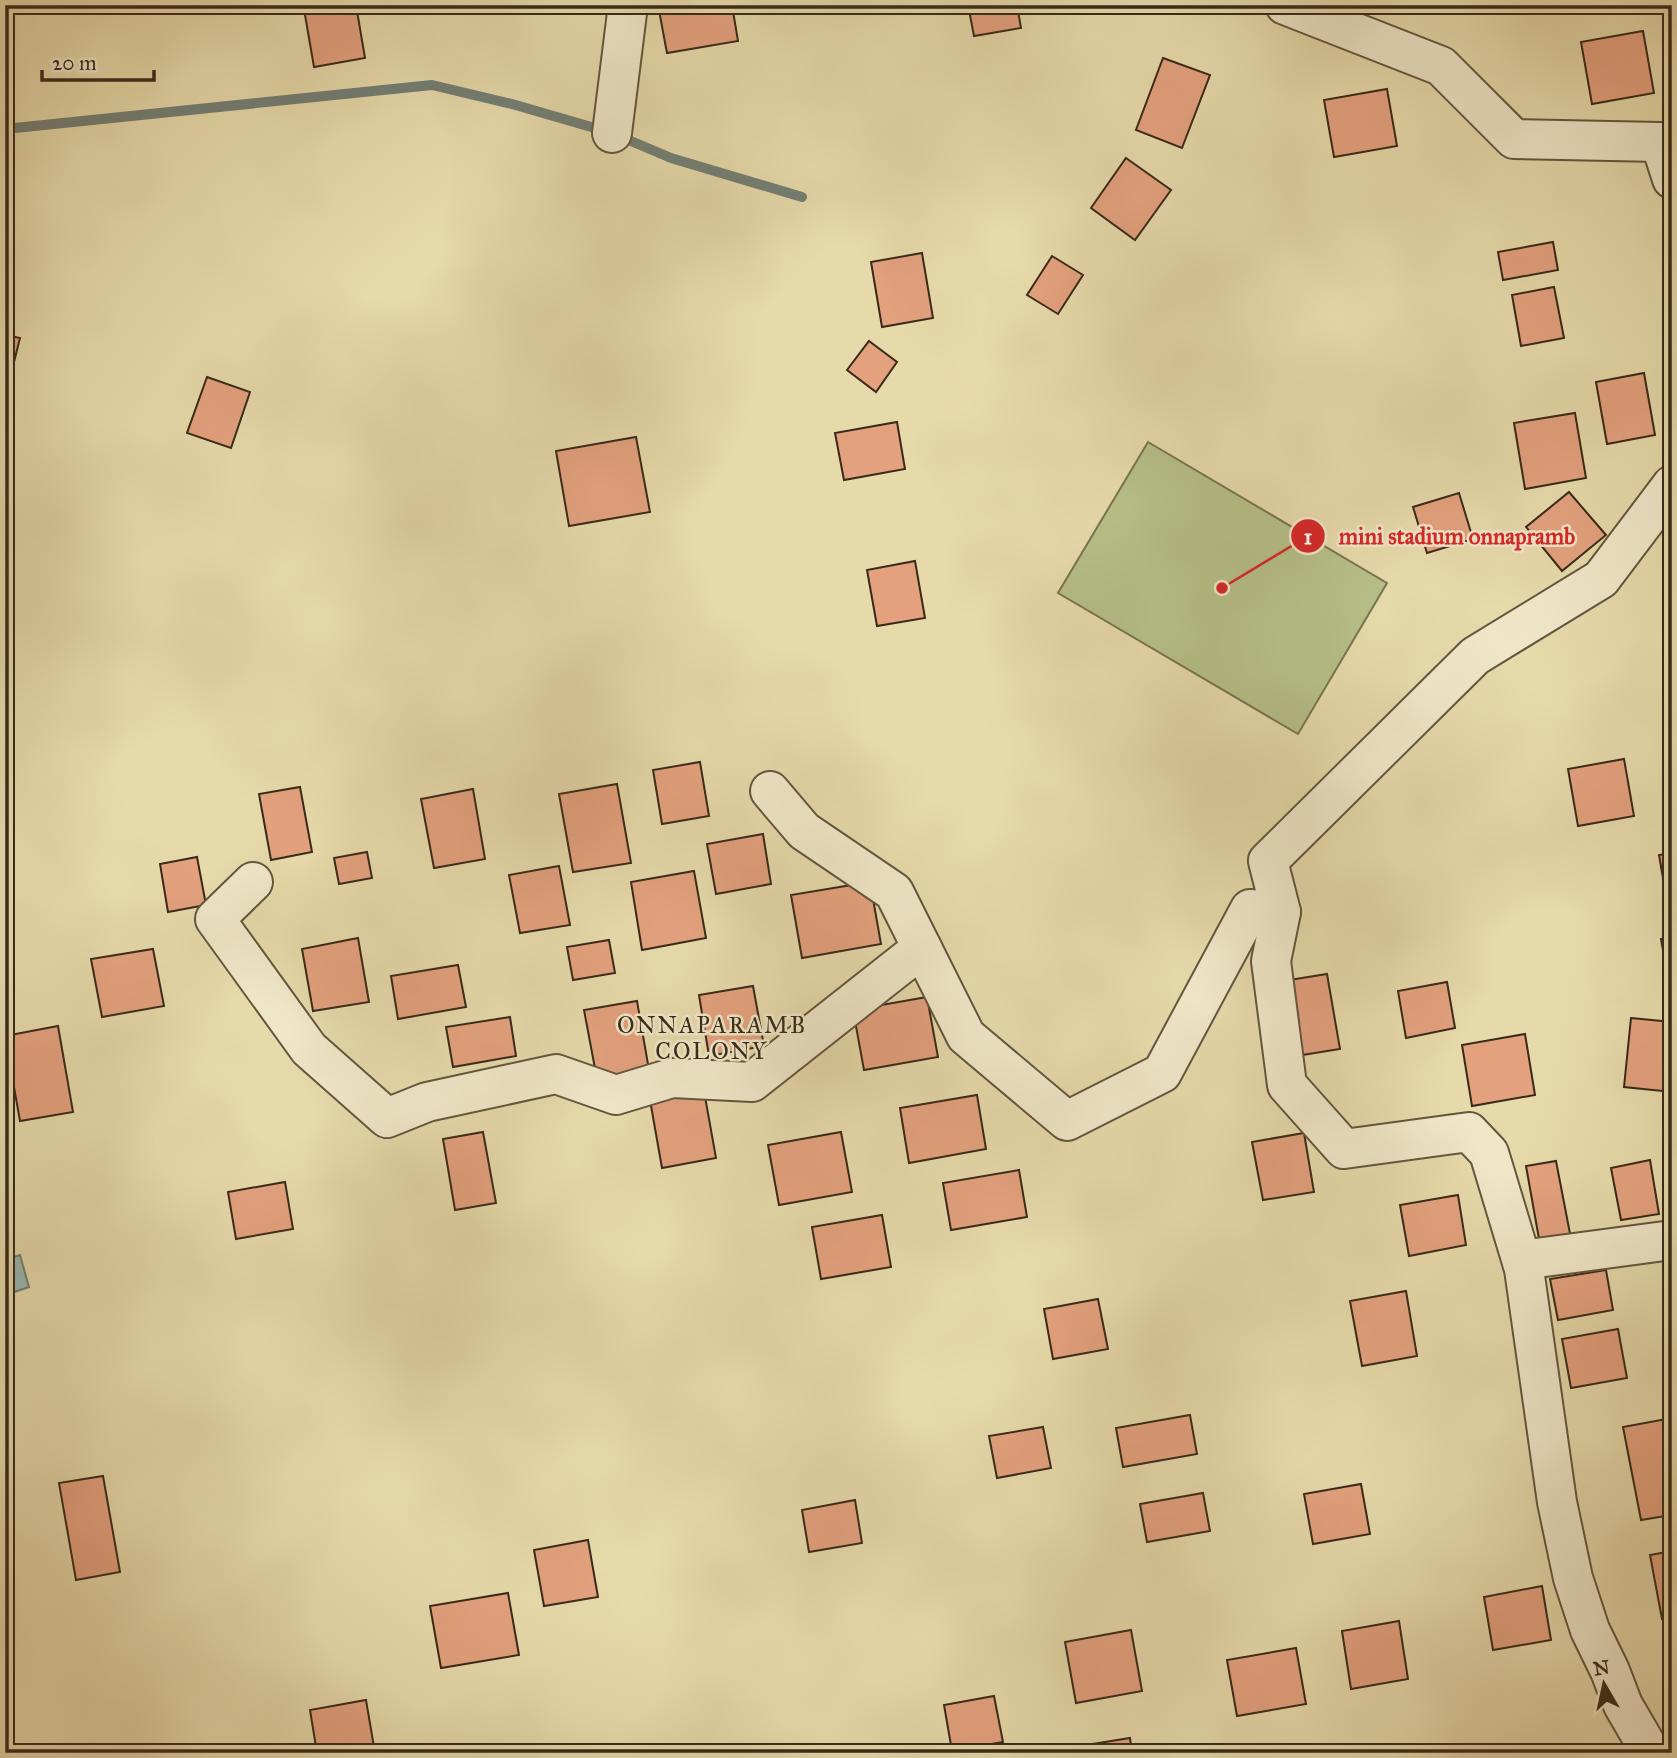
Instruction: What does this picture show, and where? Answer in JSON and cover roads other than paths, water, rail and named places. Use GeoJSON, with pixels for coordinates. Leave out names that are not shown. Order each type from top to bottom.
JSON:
{"type":"FeatureCollection","features":[{"type":"Feature","properties":{"kind":"street"},"geometry":{"type":"LineString","coordinates":[[612,133],[628,5]]}},
{"type":"Feature","properties":{"kind":"street"},"geometry":{"type":"LineString","coordinates":[[1285,5],[1441,66],[1514,139],[1666,141],[1672,179]]}},
{"type":"Feature","properties":{"kind":"street"},"geometry":{"type":"LineString","coordinates":[[1654,1747],[1623,1705],[1590,1630],[1573,1578],[1557,1502],[1524,1269],[1489,1153],[1468,1132],[1344,1149],[1287,1085],[1270,961],[1281,912],[1268,861],[1475,656],[1601,579],[1672,485]]}},
{"type":"Feature","properties":{"kind":"street"},"geometry":{"type":"LineString","coordinates":[[770,790],[804,831],[894,892],[966,1036],[1066,1121],[1163,1073],[1250,909],[1281,912]]}},
{"type":"Feature","properties":{"kind":"street"},"geometry":{"type":"LineString","coordinates":[[253,882],[215,919],[309,1049],[387,1118],[427,1102],[556,1074],[616,1095],[672,1079],[752,1082],[922,947]]}},
{"type":"Feature","properties":{"kind":"street"},"geometry":{"type":"LineString","coordinates":[[1521,1260],[1672,1240]]}},
{"type":"Feature","properties":{"kind":"water"},"geometry":{"type":"Polygon","coordinates":[[[20,1255],[29,1287],[5,1295],[5,1260],[20,1255]]]}},
{"type":"Feature","properties":{"kind":"waterway"},"geometry":{"type":"LineString","coordinates":[[5,129],[432,85],[512,104],[612,133],[671,158],[802,197]]}},
{"type":"Feature","properties":{"kind":"place","name":"mini stadium onnapramb"},"geometry":{"type":"Point","coordinates":[1222,588]}},
{"type":"Feature","properties":{"kind":"district","name":"ONNAPARAMB COLONY"},"geometry":{"type":"Point","coordinates":[712,1038]}}]}
